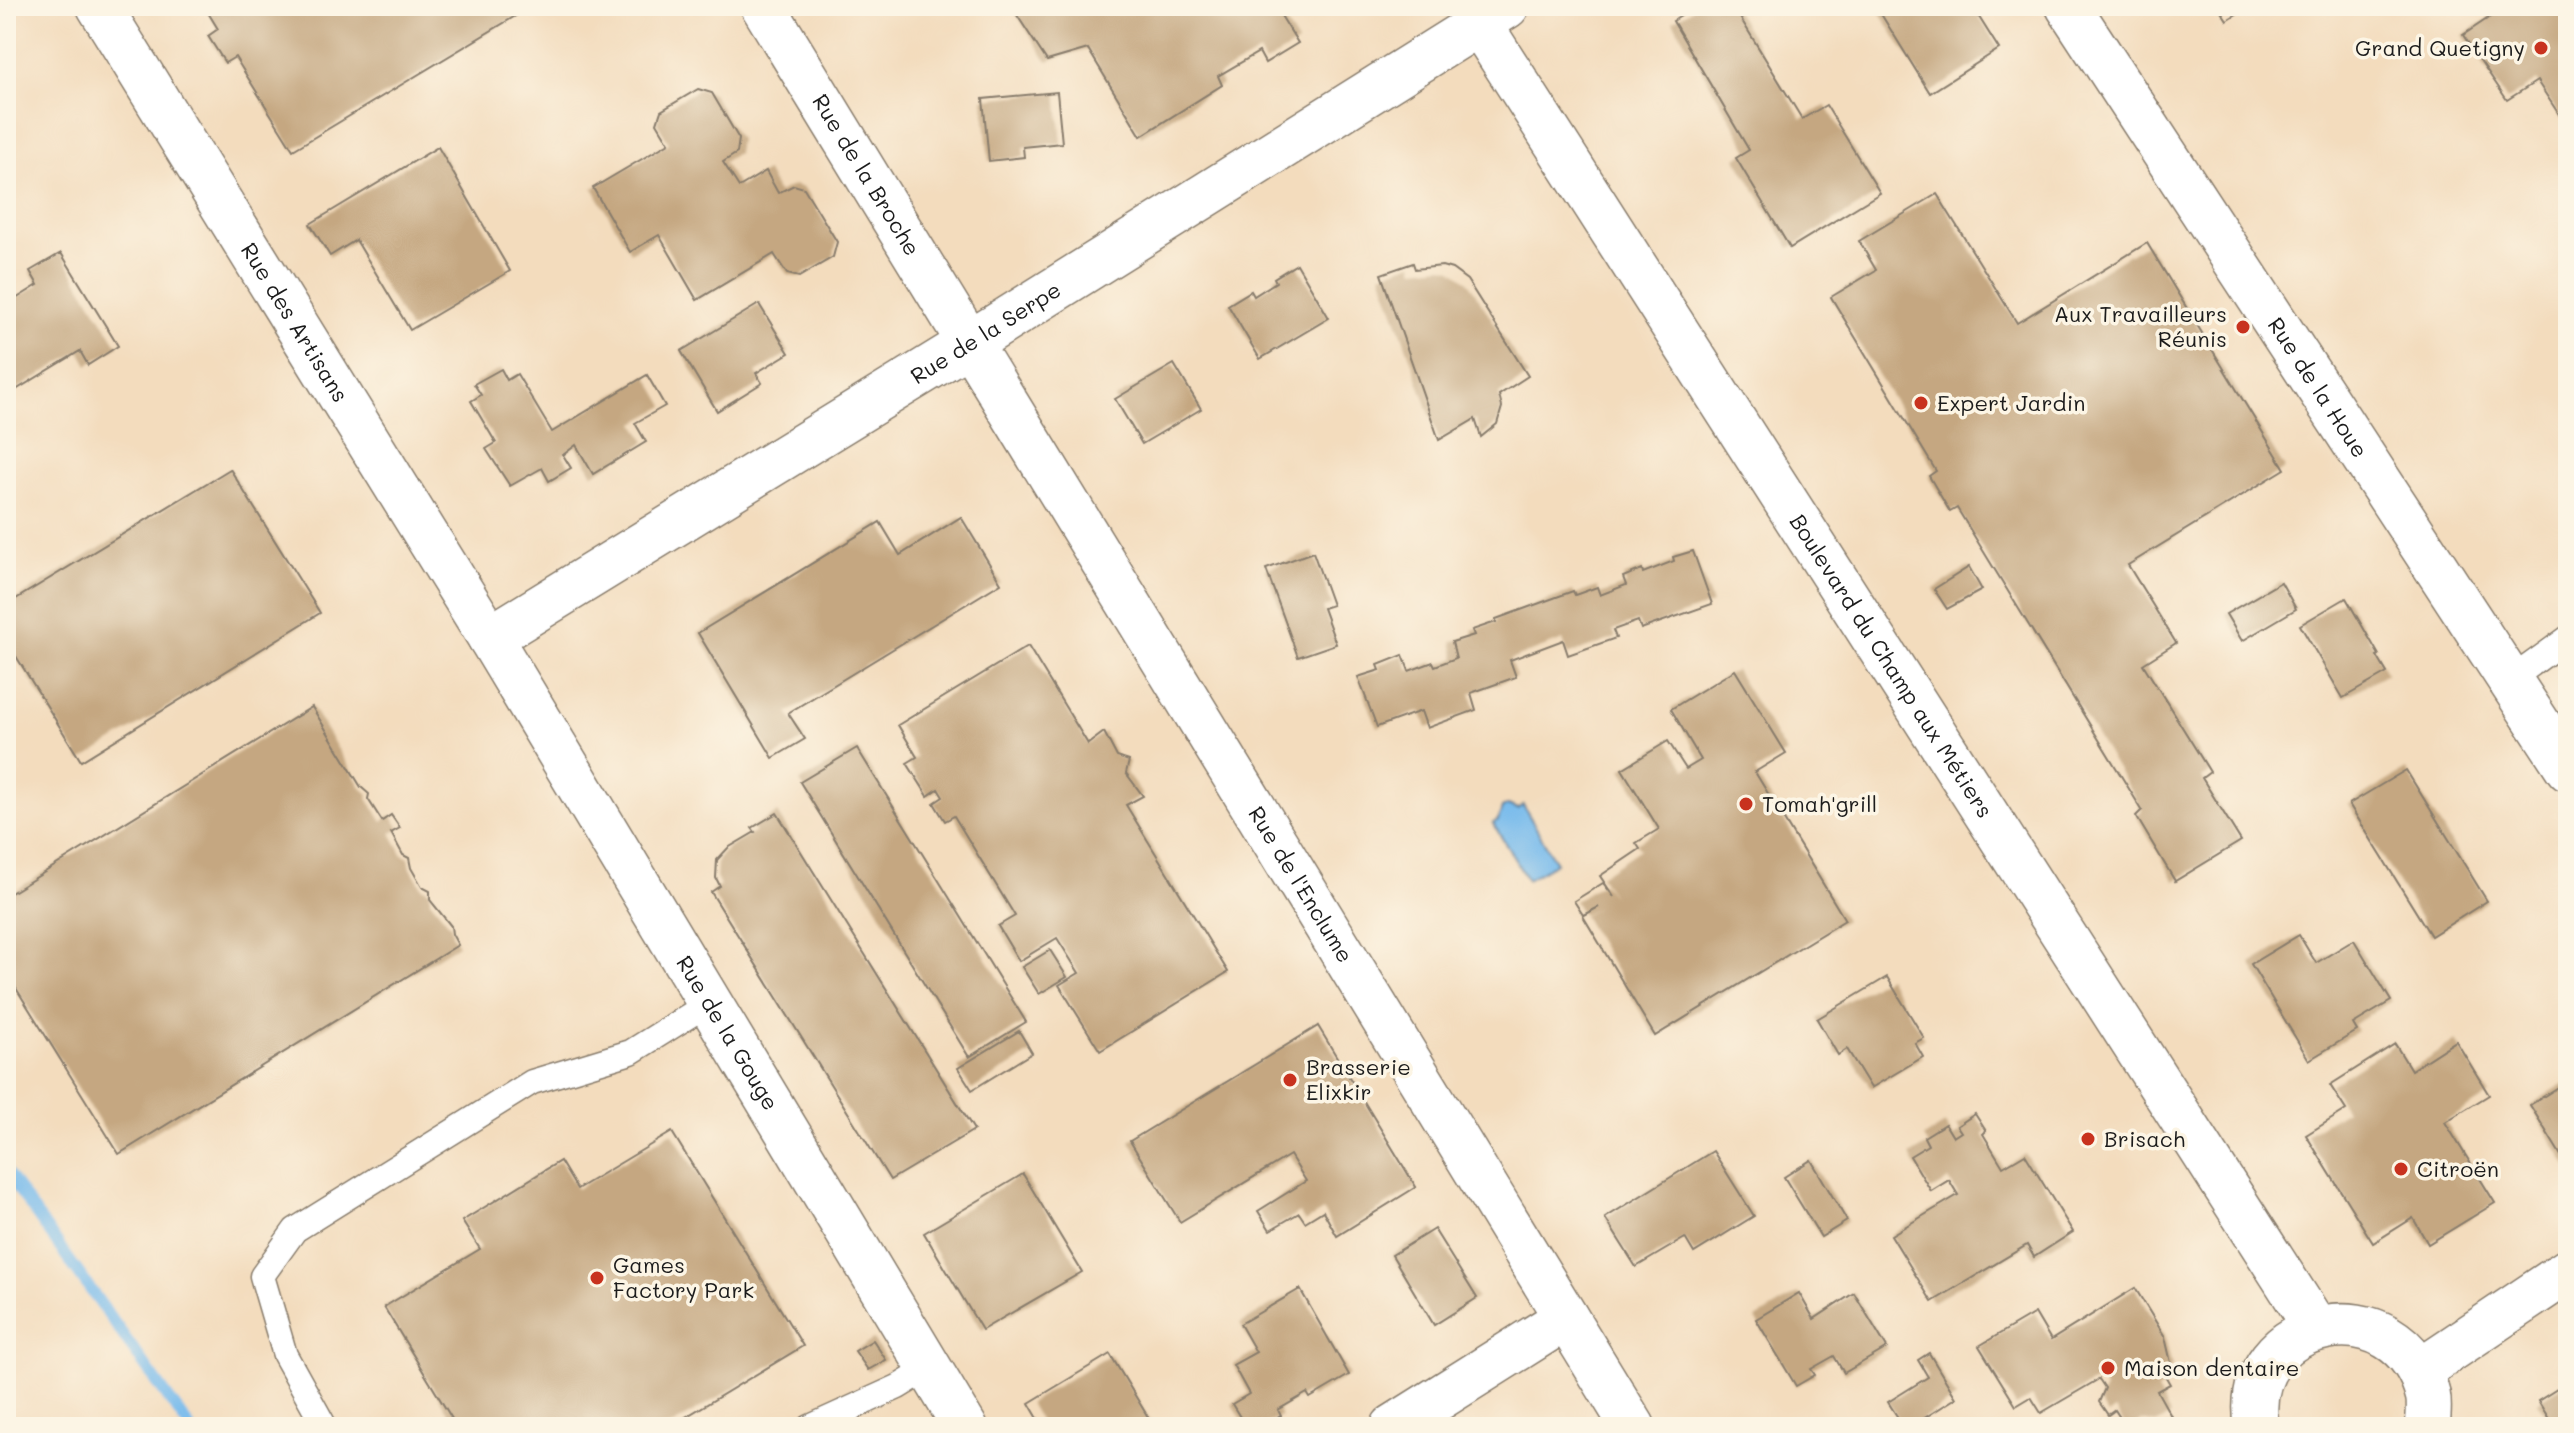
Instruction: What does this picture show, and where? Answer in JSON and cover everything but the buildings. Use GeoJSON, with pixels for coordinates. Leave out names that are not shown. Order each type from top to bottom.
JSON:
{"type":"FeatureCollection","features":[{"type":"Feature","properties":{"kind":"street","name":"Rue des Artisans"},"geometry":{"type":"LineString","coordinates":[[99,6],[490,638]]}},
{"type":"Feature","properties":{"kind":"street","name":"Rue de la Broche"},"geometry":{"type":"LineString","coordinates":[[763,6],[968,344]]}},
{"type":"Feature","properties":{"kind":"street","name":"Rue de la Houe"},"geometry":{"type":"LineString","coordinates":[[2068,6],[2568,769]]}},
{"type":"Feature","properties":{"kind":"street","name":"Rue de la Serpe"},"geometry":{"type":"LineString","coordinates":[[490,638],[968,344],[1484,12]]}},
{"type":"Feature","properties":{"kind":"street","name":"Boulevard du Champ aux Métiers"},"geometry":{"type":"LineString","coordinates":[[1484,12],[2316,1328]]}},
{"type":"Feature","properties":{"kind":"street","name":"Rue de l'Enclume"},"geometry":{"type":"LineString","coordinates":[[968,344],[1633,1427]]}},
{"type":"Feature","properties":{"kind":"street","name":"Rue de la Gouge"},"geometry":{"type":"LineString","coordinates":[[490,638],[965,1427]]}},
{"type":"Feature","properties":{"kind":"street"},"geometry":{"type":"LineString","coordinates":[[2419,1371],[2568,1271]]}},
{"type":"Feature","properties":{"kind":"street"},"geometry":{"type":"LineString","coordinates":[[1393,1427],[1566,1318]]}},
{"type":"Feature","properties":{"kind":"street"},"geometry":{"type":"LineString","coordinates":[[2257,1427],[2257,1392],[2268,1364],[2289,1341],[2316,1328],[2345,1324],[2375,1331],[2400,1347],[2419,1371],[2429,1398],[2428,1427]]}},
{"type":"Feature","properties":{"kind":"lane"},"geometry":{"type":"LineString","coordinates":[[2510,680],[2568,638]]}},
{"type":"Feature","properties":{"kind":"lane"},"geometry":{"type":"LineString","coordinates":[[325,1427],[285,1355],[262,1276],[295,1230],[532,1082],[631,1052],[709,1003]]}},
{"type":"Feature","properties":{"kind":"lane"},"geometry":{"type":"LineString","coordinates":[[810,1427],[898,1387],[929,1368]]}},
{"type":"Feature","properties":{"kind":"water"},"geometry":{"type":"Polygon","coordinates":[[[1508,805],[1517,809],[1523,805],[1556,863],[1527,880],[1493,823],[1498,820],[1502,808],[1508,805]]]}},
{"type":"Feature","properties":{"kind":"waterway"},"geometry":{"type":"LineString","coordinates":[[6,1172],[189,1427]]}},
{"type":"Feature","properties":{"kind":"place","name":"Grand Quetigny"},"geometry":{"type":"Point","coordinates":[2541,48]}},
{"type":"Feature","properties":{"kind":"place","name":"Aux Travailleurs Réunis"},"geometry":{"type":"Point","coordinates":[2243,327]}},
{"type":"Feature","properties":{"kind":"place","name":"Expert Jardin"},"geometry":{"type":"Point","coordinates":[1921,403]}},
{"type":"Feature","properties":{"kind":"place","name":"Tomah'grill"},"geometry":{"type":"Point","coordinates":[1746,804]}},
{"type":"Feature","properties":{"kind":"place","name":"Brasserie Elixkir"},"geometry":{"type":"Point","coordinates":[1290,1080]}},
{"type":"Feature","properties":{"kind":"place","name":"Brisach"},"geometry":{"type":"Point","coordinates":[2088,1139]}},
{"type":"Feature","properties":{"kind":"place","name":"Citroën"},"geometry":{"type":"Point","coordinates":[2401,1169]}},
{"type":"Feature","properties":{"kind":"place","name":"Games Factory Park"},"geometry":{"type":"Point","coordinates":[597,1278]}},
{"type":"Feature","properties":{"kind":"place","name":"Maison dentaire"},"geometry":{"type":"Point","coordinates":[2108,1368]}}]}
